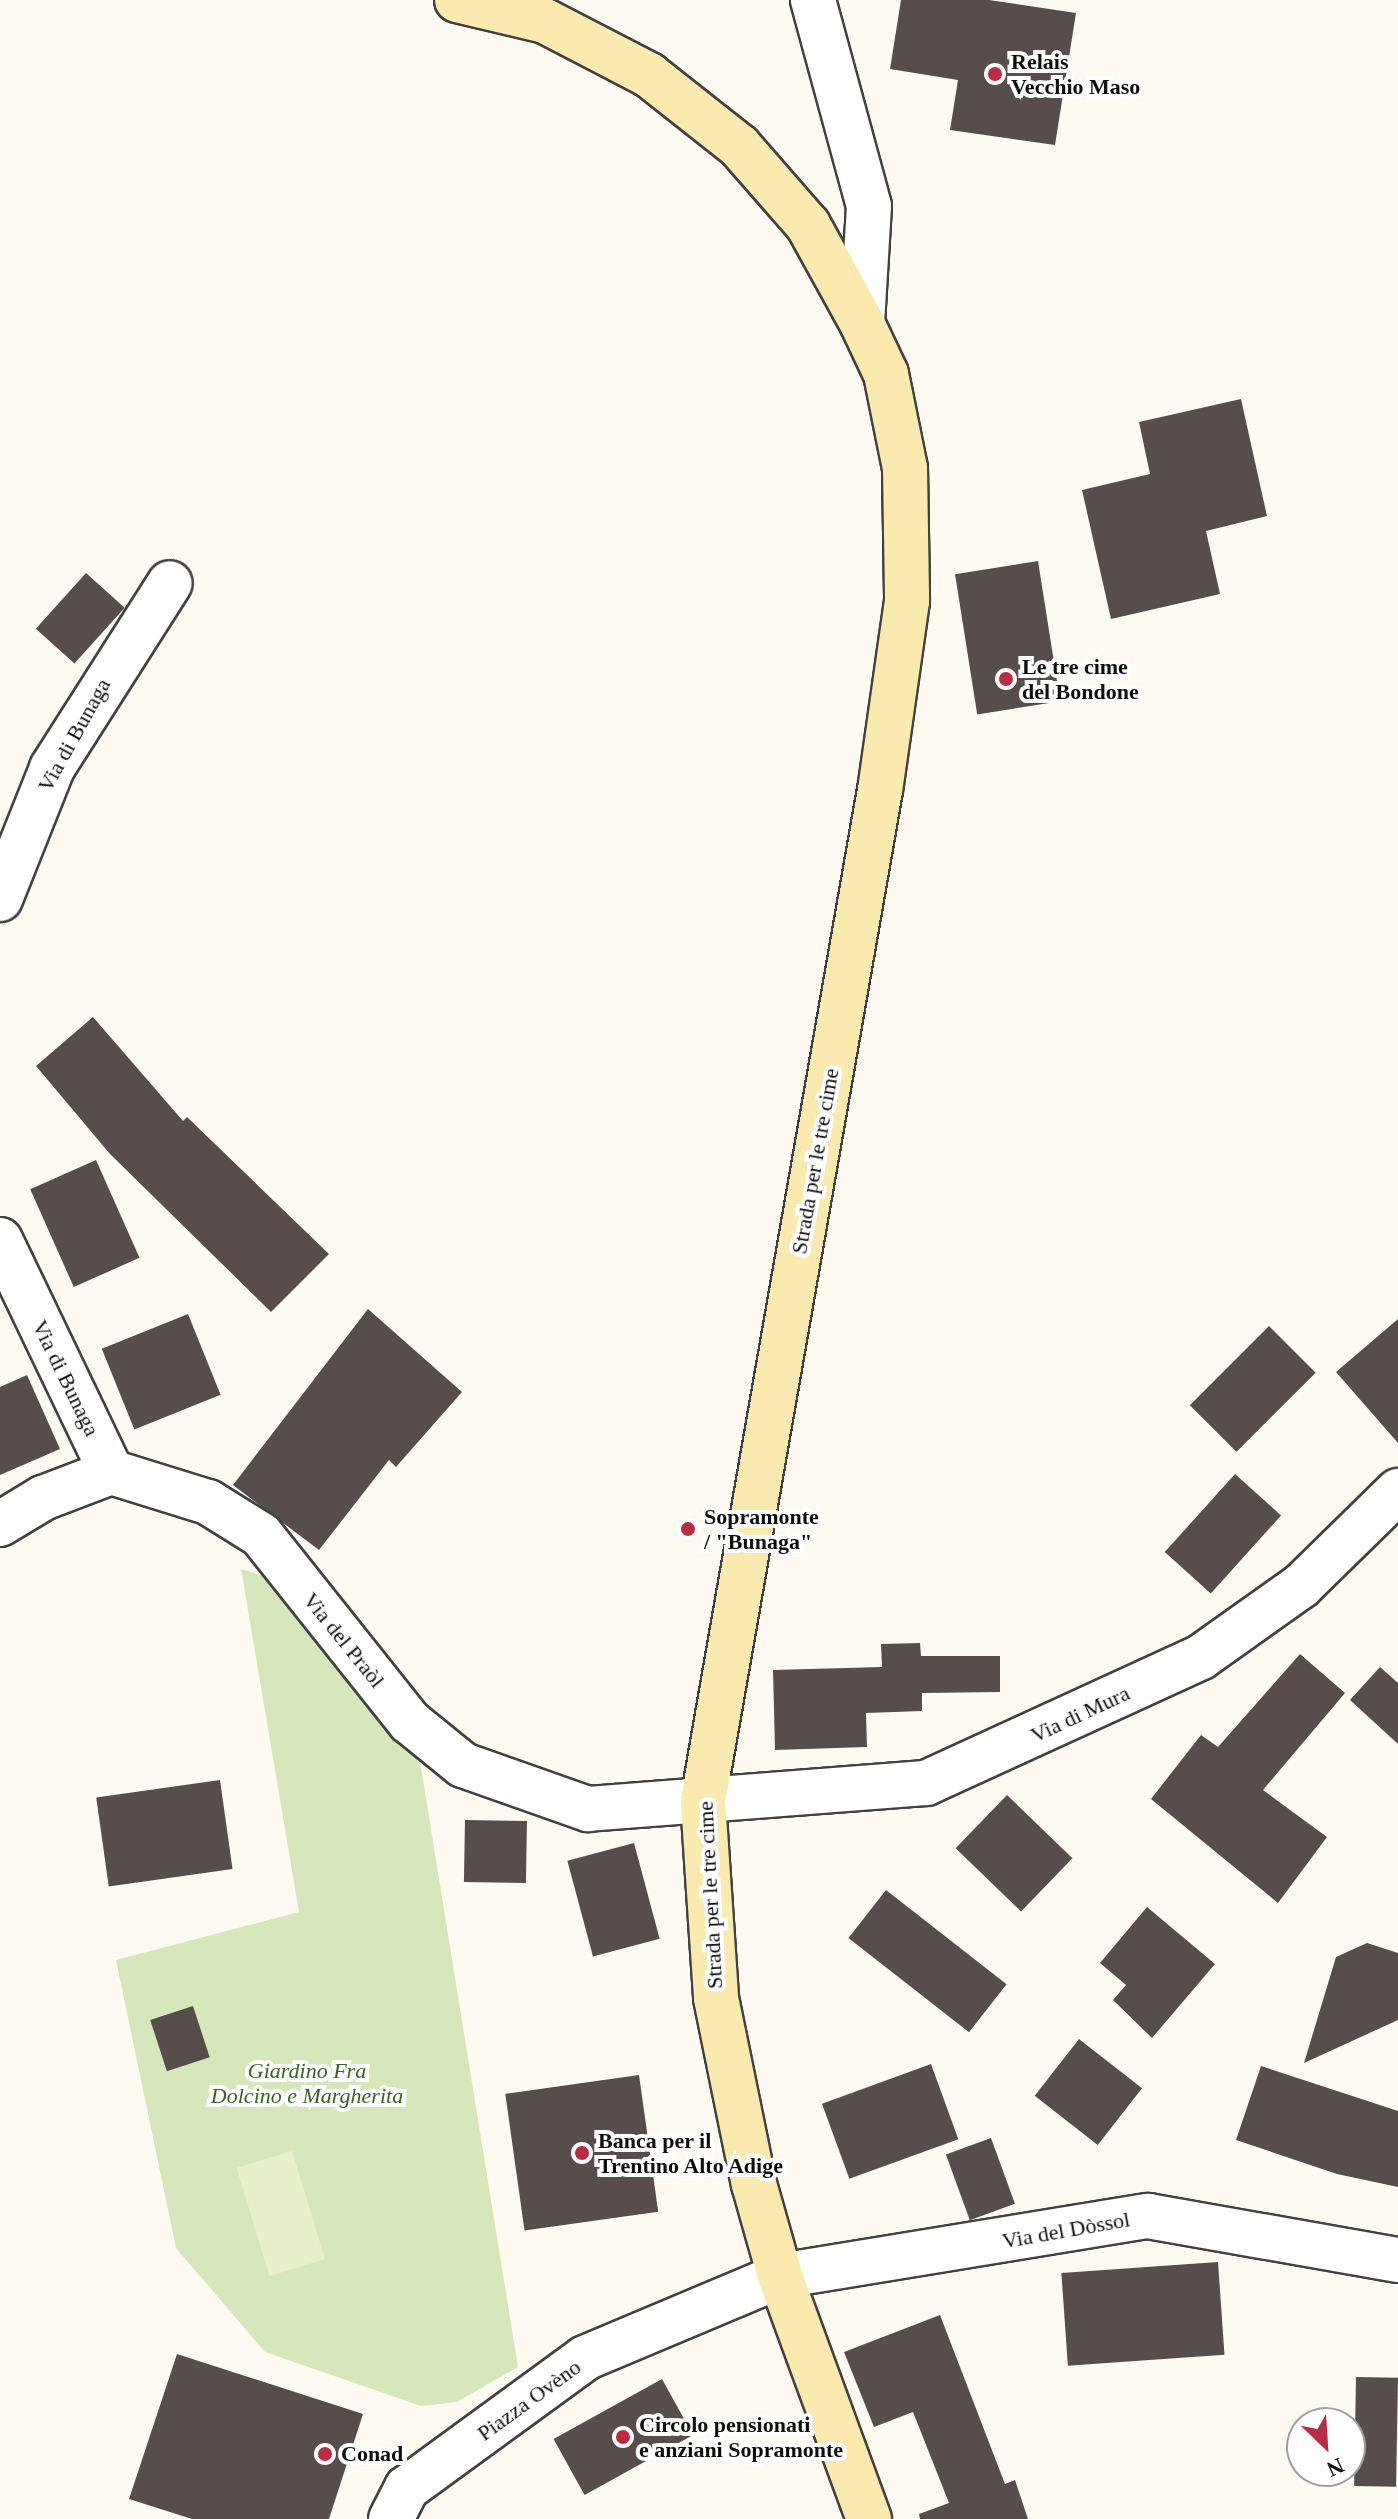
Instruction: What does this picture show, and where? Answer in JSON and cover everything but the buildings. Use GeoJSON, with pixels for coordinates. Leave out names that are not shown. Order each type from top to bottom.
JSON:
{"type":"FeatureCollection","features":[{"type":"Feature","properties":{"kind":"main road","name":"Strada per le tre cime"},"geometry":{"type":"LineString","coordinates":[[457,0],[545,21],[649,75],[728,137],[808,225],[862,323],[886,374],[905,468],[907,601],[880,790],[703,1801],[716,1998],[754,2184],[780,2276],[869,2519]]}},
{"type":"Feature","properties":{"kind":"street"},"geometry":{"type":"LineString","coordinates":[[813,0],[869,206],[862,323]]}},
{"type":"Feature","properties":{"kind":"street","name":"Via di Bunaga"},"geometry":{"type":"LineString","coordinates":[[0,899],[52,768],[170,583]]}},
{"type":"Feature","properties":{"kind":"street","name":"Via di Bunaga"},"geometry":{"type":"LineString","coordinates":[[0,1240],[111,1472]]}},
{"type":"Feature","properties":{"kind":"street"},"geometry":{"type":"LineString","coordinates":[[0,1524],[43,1498],[111,1472]]}},
{"type":"Feature","properties":{"kind":"street","name":"Via del Praòl"},"geometry":{"type":"LineString","coordinates":[[111,1472],[208,1502],[261,1535],[410,1722],[463,1765],[588,1809],[703,1801]]}},
{"type":"Feature","properties":{"kind":"street","name":"Via di Mura"},"geometry":{"type":"LineString","coordinates":[[703,1801],[926,1783],[1081,1715],[1201,1657],[1301,1586],[1398,1491]]}},
{"type":"Feature","properties":{"kind":"street","name":"Via del Dòssol"},"geometry":{"type":"LineString","coordinates":[[780,2276],[1148,2216],[1398,2260]]}},
{"type":"Feature","properties":{"kind":"street","name":"Piazza Ovèno"},"geometry":{"type":"LineString","coordinates":[[391,2519],[407,2488],[585,2358],[780,2276]]}},
{"type":"Feature","properties":{"kind":"green space","name":"Giardino Fra Dolcino e Margherita"},"geometry":{"type":"Polygon","coordinates":[[[241,1569],[277,1580],[419,1755],[518,2367],[457,2402],[421,2406],[265,2352],[176,2248],[116,1960],[299,1912],[241,1569]]]}},
{"type":"Feature","properties":{"kind":"green space"},"geometry":{"type":"Polygon","coordinates":[[[292,2151],[325,2259],[270,2276],[237,2168],[292,2151]]]}},
{"type":"Feature","properties":{"kind":"place","name":"Relais Vecchio Maso"},"geometry":{"type":"Point","coordinates":[995,74]}},
{"type":"Feature","properties":{"kind":"place","name":"Le tre cime del Bondone"},"geometry":{"type":"Point","coordinates":[1006,679]}},
{"type":"Feature","properties":{"kind":"place","name":"Sopramonte / \"Bunaga\""},"geometry":{"type":"Point","coordinates":[688,1529]}},
{"type":"Feature","properties":{"kind":"place","name":"Banca per il Trentino Alto Adige"},"geometry":{"type":"Point","coordinates":[582,2153]}},
{"type":"Feature","properties":{"kind":"place","name":"Circolo pensionati e anziani Sopramonte"},"geometry":{"type":"Point","coordinates":[623,2437]}},
{"type":"Feature","properties":{"kind":"place","name":"Conad"},"geometry":{"type":"Point","coordinates":[325,2454]}}]}
